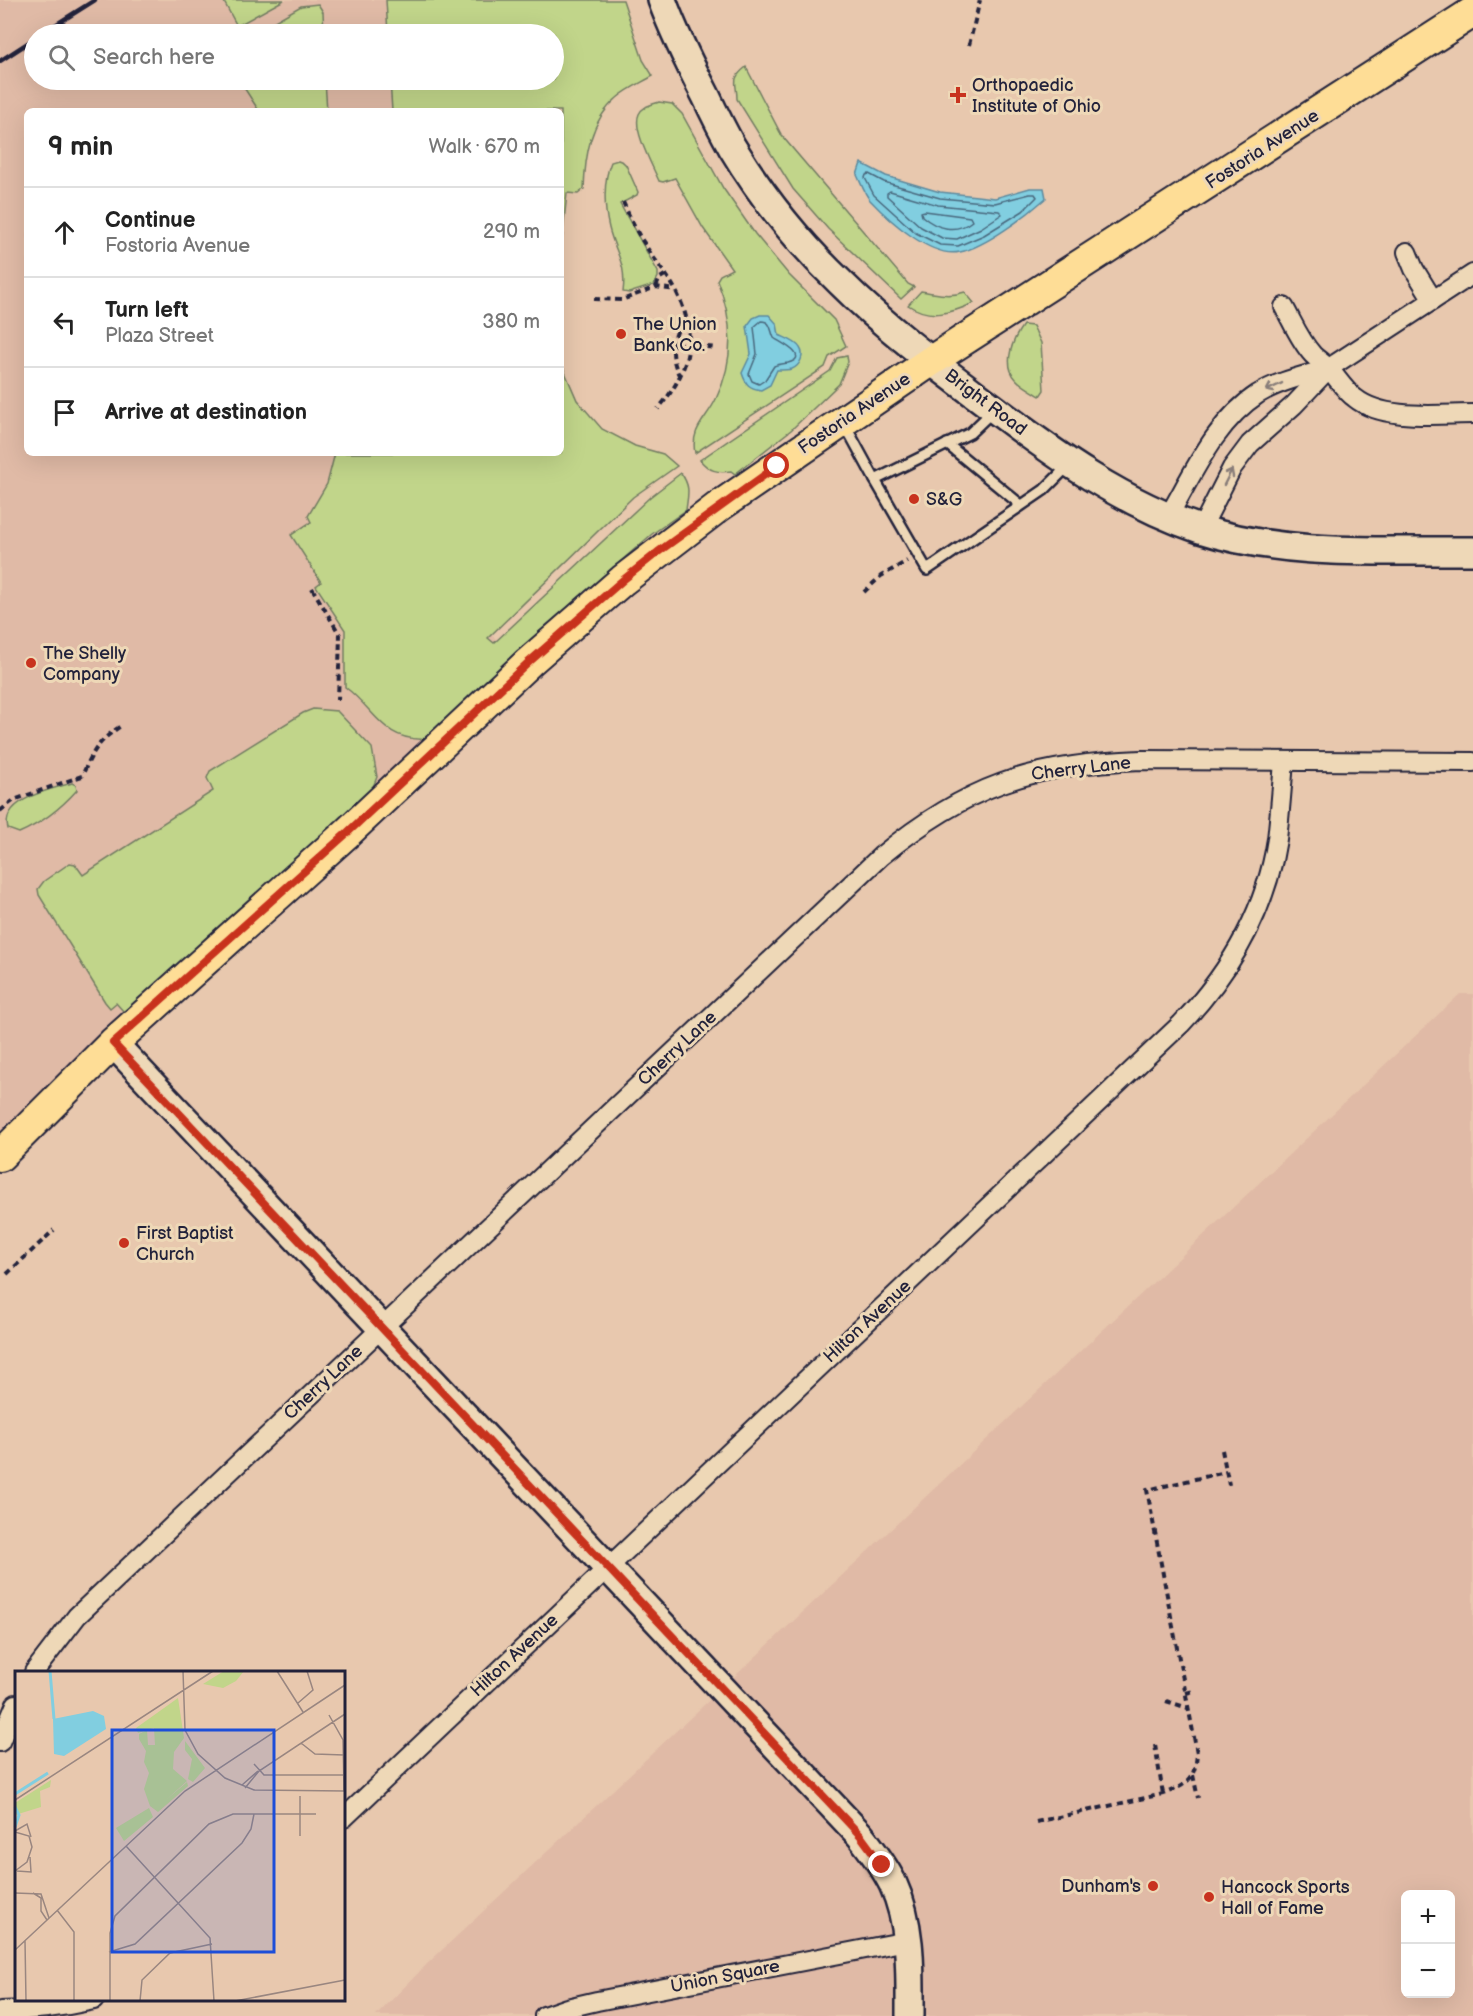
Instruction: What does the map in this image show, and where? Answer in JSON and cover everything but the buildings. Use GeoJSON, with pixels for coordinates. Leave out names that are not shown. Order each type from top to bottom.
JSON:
{"type":"FeatureCollection","features":[{"type":"Feature","properties":{"kind":"main road","name":"Fostoria Avenue"},"geometry":{"type":"LineString","coordinates":[[0,1156],[113,1043],[347,833],[529,662],[623,580],[718,507],[931,361],[1473,12]]}},
{"type":"Feature","properties":{"kind":"street","name":"Bright Road"},"geometry":{"type":"LineString","coordinates":[[662,0],[690,66],[731,146],[768,200],[810,251],[840,283],[931,361],[1070,464],[1135,502],[1168,517],[1227,536],[1284,546],[1323,549],[1473,551]]}},
{"type":"Feature","properties":{"kind":"street"},"geometry":{"type":"LineString","coordinates":[[1407,252],[1414,269],[1434,300]]}},
{"type":"Feature","properties":{"kind":"street"},"geometry":{"type":"LineString","coordinates":[[1202,529],[1232,468],[1250,444],[1294,405],[1329,368],[1473,274]]}},
{"type":"Feature","properties":{"kind":"street"},"geometry":{"type":"LineString","coordinates":[[1284,307],[1314,356],[1329,368],[1355,399],[1382,411],[1411,414],[1473,414]]}},
{"type":"Feature","properties":{"kind":"street"},"geometry":{"type":"LineString","coordinates":[[1168,517],[1208,448],[1235,413],[1258,394],[1284,381],[1329,368]]}},
{"type":"Feature","properties":{"kind":"street","name":"Cherry Lane"},"geometry":{"type":"LineString","coordinates":[[35,1671],[77,1616],[880,856],[928,820],[954,804],[1008,780],[1066,766],[1096,762],[1141,760],[1473,762]]}},
{"type":"Feature","properties":{"kind":"street","name":"Hilton Avenue"},"geometry":{"type":"LineString","coordinates":[[345,1817],[1201,1002],[1237,953],[1251,927],[1262,898],[1276,840],[1284,761]]}},
{"type":"Feature","properties":{"kind":"street"},"geometry":{"type":"LineString","coordinates":[[113,1043],[860,1835],[878,1858],[893,1883],[906,1925],[910,2016]]}},
{"type":"Feature","properties":{"kind":"street"},"geometry":{"type":"LineString","coordinates":[[0,1742],[15,1706]]}},
{"type":"Feature","properties":{"kind":"street","name":"Union Square"},"geometry":{"type":"LineString","coordinates":[[544,2016],[597,2001],[908,1941]]}},
{"type":"Feature","properties":{"kind":"street"},"geometry":{"type":"LineString","coordinates":[[0,2011],[29,2011],[90,2001]]}},
{"type":"Feature","properties":{"kind":"lane"},"geometry":{"type":"LineString","coordinates":[[874,480],[970,433],[994,409]]}},
{"type":"Feature","properties":{"kind":"lane"},"geometry":{"type":"LineString","coordinates":[[842,421],[927,570],[1044,490],[1070,464]]}},
{"type":"Feature","properties":{"kind":"lane"},"geometry":{"type":"LineString","coordinates":[[947,444],[1022,505]]}},
{"type":"Feature","properties":{"kind":"path"},"geometry":{"type":"LineString","coordinates":[[969,45],[980,0]]}},
{"type":"Feature","properties":{"kind":"path"},"geometry":{"type":"LineString","coordinates":[[623,201],[642,240],[675,290],[686,317],[688,346],[680,378],[674,390],[658,409]]}},
{"type":"Feature","properties":{"kind":"path"},"geometry":{"type":"LineString","coordinates":[[656,287],[660,278],[665,275]]}},
{"type":"Feature","properties":{"kind":"path"},"geometry":{"type":"LineString","coordinates":[[594,299],[622,300],[656,287],[675,290]]}},
{"type":"Feature","properties":{"kind":"path"},"geometry":{"type":"LineString","coordinates":[[680,378],[674,366],[673,344],[678,328],[686,317]]}},
{"type":"Feature","properties":{"kind":"path"},"geometry":{"type":"LineString","coordinates":[[665,342],[716,348]]}},
{"type":"Feature","properties":{"kind":"path"},"geometry":{"type":"LineString","coordinates":[[864,592],[880,576],[918,554]]}},
{"type":"Feature","properties":{"kind":"path"},"geometry":{"type":"LineString","coordinates":[[312,588],[340,635],[338,700]]}},
{"type":"Feature","properties":{"kind":"path"},"geometry":{"type":"LineString","coordinates":[[0,811],[14,800],[82,776],[91,755],[104,738],[122,726]]}},
{"type":"Feature","properties":{"kind":"path"},"geometry":{"type":"LineString","coordinates":[[7,1274],[54,1230]]}},
{"type":"Feature","properties":{"kind":"path"},"geometry":{"type":"LineString","coordinates":[[1222,1450],[1229,1485]]}},
{"type":"Feature","properties":{"kind":"path"},"geometry":{"type":"LineString","coordinates":[[1036,1822],[1163,1794],[1181,1788],[1192,1778],[1197,1753],[1147,1490],[1226,1472]]}},
{"type":"Feature","properties":{"kind":"path"},"geometry":{"type":"LineString","coordinates":[[1186,1693],[1194,1691]]}},
{"type":"Feature","properties":{"kind":"path"},"geometry":{"type":"LineString","coordinates":[[1166,1701],[1189,1708]]}},
{"type":"Feature","properties":{"kind":"path"},"geometry":{"type":"LineString","coordinates":[[1155,1745],[1163,1794]]}},
{"type":"Feature","properties":{"kind":"path"},"geometry":{"type":"LineString","coordinates":[[1193,1774],[1198,1798]]}},
{"type":"Feature","properties":{"kind":"shaded area"},"geometry":{"type":"Polygon","coordinates":[[[0,0],[489,0],[489,24],[24,24],[24,90],[489,90],[489,108],[24,108],[24,456],[488,456],[488,633],[529,662],[0,1162],[0,0]]]}},
{"type":"Feature","properties":{"kind":"shaded area"},"geometry":{"type":"Polygon","coordinates":[[[1460,994],[1473,994],[1473,2016],[376,2016],[427,1964],[1460,994]]]}},
{"type":"Feature","properties":{"kind":"green space"},"geometry":{"type":"Polygon","coordinates":[[[223,0],[284,0],[241,24],[236,24],[223,0]]]}},
{"type":"Feature","properties":{"kind":"green space"},"geometry":{"type":"Polygon","coordinates":[[[386,0],[623,0],[643,60],[653,76],[621,95],[601,117],[588,152],[584,189],[578,194],[567,193],[564,222],[564,108],[392,108],[391,90],[564,90],[564,24],[387,24],[386,0]]]}},
{"type":"Feature","properties":{"kind":"green space"},"geometry":{"type":"Polygon","coordinates":[[[318,4],[323,12],[324,24],[270,24],[301,6],[318,4]]]}},
{"type":"Feature","properties":{"kind":"green space"},"geometry":{"type":"Polygon","coordinates":[[[746,67],[782,136],[908,284],[914,287],[901,299],[828,229],[793,189],[737,99],[736,78],[746,67]]]}},
{"type":"Feature","properties":{"kind":"green space"},"geometry":{"type":"Polygon","coordinates":[[[246,90],[326,90],[327,108],[257,108],[246,90]]]}},
{"type":"Feature","properties":{"kind":"green space"},"geometry":{"type":"Polygon","coordinates":[[[659,102],[672,104],[682,114],[723,188],[755,234],[789,275],[834,320],[846,346],[829,357],[825,367],[695,453],[697,430],[716,399],[726,369],[730,340],[729,325],[717,280],[720,275],[732,269],[703,228],[675,178],[659,181],[648,157],[638,129],[639,114],[648,106],[659,102]]]}},
{"type":"Feature","properties":{"kind":"green space"},"geometry":{"type":"Polygon","coordinates":[[[618,160],[626,165],[638,192],[637,195],[620,204],[658,272],[654,285],[629,293],[623,292],[622,266],[611,237],[605,203],[608,169],[611,162],[618,160]]]}},
{"type":"Feature","properties":{"kind":"green space"},"geometry":{"type":"Polygon","coordinates":[[[921,291],[949,295],[965,292],[974,303],[949,312],[933,314],[924,312],[908,305],[921,291]]]}},
{"type":"Feature","properties":{"kind":"green space"},"geometry":{"type":"Polygon","coordinates":[[[1023,325],[1033,326],[1041,343],[1044,390],[1040,396],[1018,382],[1010,366],[1009,359],[1013,344],[1023,325]]]}},
{"type":"Feature","properties":{"kind":"green space"},"geometry":{"type":"Polygon","coordinates":[[[847,356],[848,362],[839,384],[791,430],[735,474],[731,471],[714,470],[700,460],[830,371],[837,358],[847,356]]]}},
{"type":"Feature","properties":{"kind":"green space"},"geometry":{"type":"Polygon","coordinates":[[[564,370],[577,400],[602,429],[635,446],[663,454],[677,466],[633,497],[488,638],[494,643],[650,497],[681,473],[688,487],[688,495],[686,510],[652,534],[538,633],[426,739],[411,739],[389,730],[345,687],[345,630],[316,586],[321,582],[291,535],[311,522],[308,516],[327,484],[334,456],[564,456],[564,370]]]}},
{"type":"Feature","properties":{"kind":"green space"},"geometry":{"type":"Polygon","coordinates":[[[313,709],[337,711],[372,748],[377,777],[371,792],[124,1012],[116,1003],[110,1008],[39,895],[38,889],[44,881],[70,863],[75,864],[83,875],[213,791],[207,778],[210,771],[313,709]]]}},
{"type":"Feature","properties":{"kind":"green space"},"geometry":{"type":"Polygon","coordinates":[[[72,783],[76,785],[77,790],[36,825],[19,833],[8,829],[8,819],[12,810],[19,803],[41,792],[72,783]]]}},
{"type":"Feature","properties":{"kind":"water"},"geometry":{"type":"Polygon","coordinates":[[[861,163],[886,176],[940,192],[995,198],[1030,188],[1044,188],[1046,198],[1017,222],[981,244],[960,252],[949,253],[936,250],[911,236],[870,200],[857,175],[861,163]]]}},
{"type":"Feature","properties":{"kind":"water"},"geometry":{"type":"Polygon","coordinates":[[[769,315],[777,324],[779,335],[796,343],[802,354],[797,365],[792,369],[777,370],[770,385],[761,390],[748,385],[742,373],[751,354],[747,326],[753,318],[769,315]]]}},
{"type":"Feature","properties":{"kind":"railway"},"geometry":{"type":"LineString","coordinates":[[57,24],[95,0]]}},
{"type":"Feature","properties":{"kind":"railway"},"geometry":{"type":"LineString","coordinates":[[0,61],[24,45]]}},
{"type":"Feature","properties":{"kind":"place","name":"Orthopaedic Institute of Ohio"},"geometry":{"type":"Point","coordinates":[958,95]}},
{"type":"Feature","properties":{"kind":"place","name":"The Union Bank Co."},"geometry":{"type":"Point","coordinates":[621,334]}},
{"type":"Feature","properties":{"kind":"place","name":"S&G"},"geometry":{"type":"Point","coordinates":[914,499]}},
{"type":"Feature","properties":{"kind":"place","name":"The Shelly Company"},"geometry":{"type":"Point","coordinates":[31,663]}},
{"type":"Feature","properties":{"kind":"place","name":"First Baptist Church"},"geometry":{"type":"Point","coordinates":[124,1243]}},
{"type":"Feature","properties":{"kind":"place","name":"Dunham's"},"geometry":{"type":"Point","coordinates":[1153,1886]}},
{"type":"Feature","properties":{"kind":"place","name":"Hancock Sports Hall of Fame"},"geometry":{"type":"Point","coordinates":[1209,1897]}},
{"type":"Feature","properties":{"kind":"route"},"geometry":{"type":"LineString","coordinates":[[777,466],[718,507],[623,580],[486,701],[347,833],[113,1043],[860,1835],[882,1865]]}}]}
